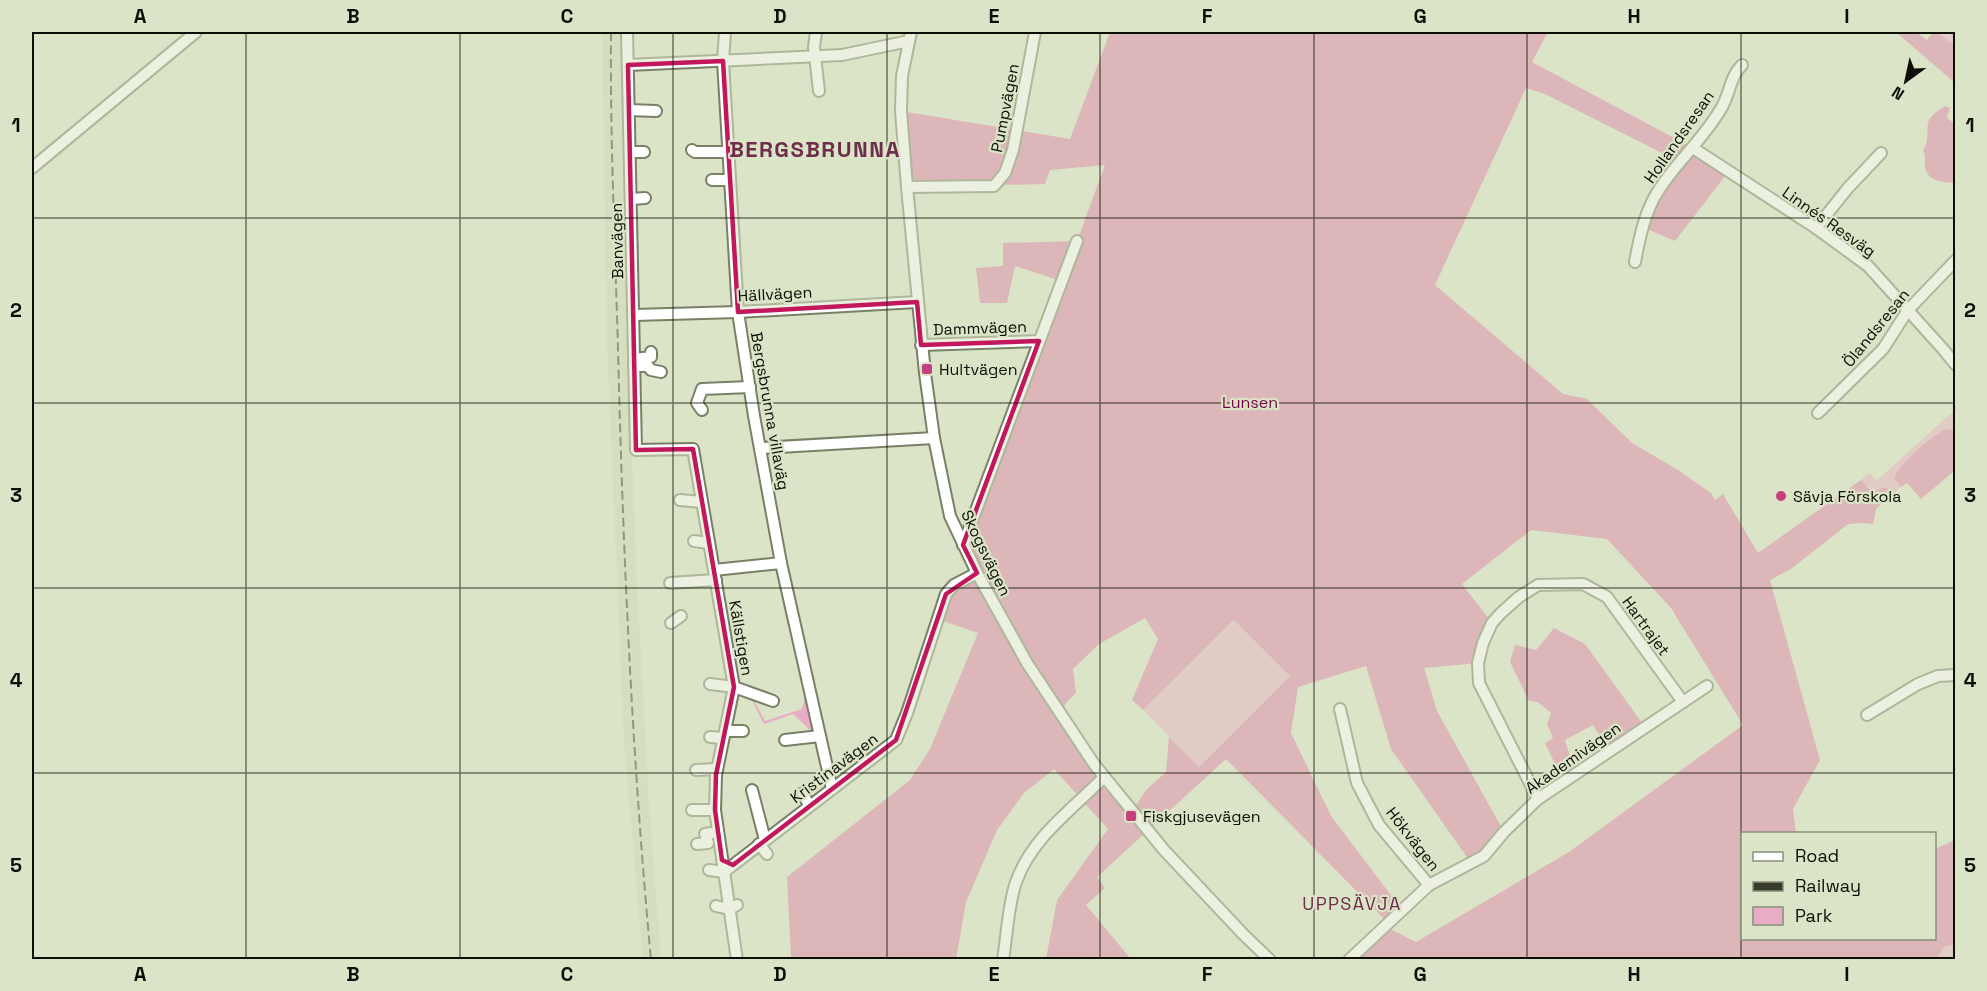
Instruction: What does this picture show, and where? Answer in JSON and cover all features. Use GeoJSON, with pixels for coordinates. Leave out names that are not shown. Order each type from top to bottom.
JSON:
{"type":"FeatureCollection","features":[{"type":"Feature","properties":{"kind":"street"},"geometry":{"type":"LineString","coordinates":[[32,168],[196,32]]}},
{"type":"Feature","properties":{"kind":"street","name":"Banvägen"},"geometry":{"type":"LineString","coordinates":[[627,32],[631,199],[637,245],[638,291],[634,315],[636,450]]}},
{"type":"Feature","properties":{"kind":"street","name":"Bergsbrunna villaväg"},"geometry":{"type":"LineString","coordinates":[[725,32],[729,47],[723,61],[729,96],[725,145],[730,180],[738,312],[781,563],[832,789]]}},
{"type":"Feature","properties":{"kind":"street"},"geometry":{"type":"LineString","coordinates":[[816,32],[815,56],[819,91]]}},
{"type":"Feature","properties":{"kind":"street","name":"Pumpvägen"},"geometry":{"type":"LineString","coordinates":[[907,186],[994,186],[1005,173],[1013,150],[1035,32]]}},
{"type":"Feature","properties":{"kind":"street"},"geometry":{"type":"LineString","coordinates":[[628,65],[654,60],[723,61],[842,55],[910,36]]}},
{"type":"Feature","properties":{"kind":"street","name":"Skogsvägen"},"geometry":{"type":"LineString","coordinates":[[910,36],[902,76],[901,111],[907,186],[921,345],[934,438],[950,516],[976,573],[1027,663],[1104,777],[1164,850],[1270,960]]}},
{"type":"Feature","properties":{"kind":"street","name":"Hollandsresan"},"geometry":{"type":"LineString","coordinates":[[1635,262],[1642,227],[1654,200],[1672,172],[1693,148],[1723,105],[1735,72],[1742,65]]}},
{"type":"Feature","properties":{"kind":"street"},"geometry":{"type":"LineString","coordinates":[[629,110],[656,111]]}},
{"type":"Feature","properties":{"kind":"street"},"geometry":{"type":"LineString","coordinates":[[692,150],[695,152],[725,145]]}},
{"type":"Feature","properties":{"kind":"street","name":"Linnés Resväg"},"geometry":{"type":"LineString","coordinates":[[1693,148],[1816,228],[1868,266],[1956,365]]}},
{"type":"Feature","properties":{"kind":"street"},"geometry":{"type":"LineString","coordinates":[[630,152],[644,152]]}},
{"type":"Feature","properties":{"kind":"street"},"geometry":{"type":"LineString","coordinates":[[1816,228],[1848,188],[1881,153]]}},
{"type":"Feature","properties":{"kind":"street"},"geometry":{"type":"LineString","coordinates":[[712,180],[730,180]]}},
{"type":"Feature","properties":{"kind":"street"},"geometry":{"type":"LineString","coordinates":[[631,199],[645,198]]}},
{"type":"Feature","properties":{"kind":"street"},"geometry":{"type":"LineString","coordinates":[[963,545],[1077,241]]}},
{"type":"Feature","properties":{"kind":"street","name":"Ölandsresan"},"geometry":{"type":"LineString","coordinates":[[1818,413],[1883,349],[1908,309],[1956,260]]}},
{"type":"Feature","properties":{"kind":"street","name":"Hällvägen"},"geometry":{"type":"LineString","coordinates":[[634,315],[917,302]]}},
{"type":"Feature","properties":{"kind":"street","name":"Dammvägen"},"geometry":{"type":"LineString","coordinates":[[921,345],[1039,341]]}},
{"type":"Feature","properties":{"kind":"street"},"geometry":{"type":"LineString","coordinates":[[634,362],[651,357],[651,352]]}},
{"type":"Feature","properties":{"kind":"street"},"geometry":{"type":"LineString","coordinates":[[634,362],[661,372]]}},
{"type":"Feature","properties":{"kind":"street"},"geometry":{"type":"LineString","coordinates":[[702,410],[698,403],[702,389],[750,387]]}},
{"type":"Feature","properties":{"kind":"street"},"geometry":{"type":"LineString","coordinates":[[760,448],[934,438]]}},
{"type":"Feature","properties":{"kind":"street","name":"Källstigen"},"geometry":{"type":"LineString","coordinates":[[636,450],[650,454],[674,444],[693,449],[700,471],[702,502],[709,515],[702,530],[709,543],[728,628],[735,687],[717,769],[720,794],[715,810],[720,826],[722,860],[728,869],[737,960]]}},
{"type":"Feature","properties":{"kind":"street"},"geometry":{"type":"LineString","coordinates":[[680,500],[702,502]]}},
{"type":"Feature","properties":{"kind":"street"},"geometry":{"type":"LineString","coordinates":[[694,541],[709,543]]}},
{"type":"Feature","properties":{"kind":"street"},"geometry":{"type":"LineString","coordinates":[[669,583],[781,563]]}},
{"type":"Feature","properties":{"kind":"street","name":"Kristinavägen"},"geometry":{"type":"LineString","coordinates":[[728,869],[896,740],[946,594],[954,585],[976,573]]}},
{"type":"Feature","properties":{"kind":"street","name":"Hartrajet"},"geometry":{"type":"LineString","coordinates":[[1538,799],[1479,683],[1478,663],[1483,643],[1492,623],[1518,597],[1538,585],[1583,584],[1607,597],[1683,702]]}},
{"type":"Feature","properties":{"kind":"street"},"geometry":{"type":"LineString","coordinates":[[1867,715],[1918,684],[1938,676],[1956,675]]}},
{"type":"Feature","properties":{"kind":"street"},"geometry":{"type":"LineString","coordinates":[[710,684],[735,687],[773,701]]}},
{"type":"Feature","properties":{"kind":"street","name":"Akademivägen"},"geometry":{"type":"LineString","coordinates":[[1355,958],[1429,885],[1484,856],[1504,832],[1538,799],[1707,686]]}},
{"type":"Feature","properties":{"kind":"street","name":"Hökvägen"},"geometry":{"type":"LineString","coordinates":[[1340,709],[1357,783],[1379,825],[1429,885]]}},
{"type":"Feature","properties":{"kind":"street"},"geometry":{"type":"LineString","coordinates":[[710,737],[743,731]]}},
{"type":"Feature","properties":{"kind":"street"},"geometry":{"type":"LineString","coordinates":[[785,740],[820,736]]}},
{"type":"Feature","properties":{"kind":"street"},"geometry":{"type":"LineString","coordinates":[[696,770],[717,769]]}},
{"type":"Feature","properties":{"kind":"street"},"geometry":{"type":"LineString","coordinates":[[1003,960],[1016,883],[1032,849],[1053,825],[1104,777]]}},
{"type":"Feature","properties":{"kind":"street"},"geometry":{"type":"LineString","coordinates":[[752,790],[762,842],[767,854]]}},
{"type":"Feature","properties":{"kind":"street"},"geometry":{"type":"LineString","coordinates":[[803,793],[809,806]]}},
{"type":"Feature","properties":{"kind":"street"},"geometry":{"type":"LineString","coordinates":[[692,810],[715,810]]}},
{"type":"Feature","properties":{"kind":"street"},"geometry":{"type":"LineString","coordinates":[[697,844],[708,843],[705,834],[720,826]]}},
{"type":"Feature","properties":{"kind":"street"},"geometry":{"type":"LineString","coordinates":[[709,870],[728,869],[740,875]]}},
{"type":"Feature","properties":{"kind":"street"},"geometry":{"type":"LineString","coordinates":[[716,906],[733,907]]}},
{"type":"Feature","properties":{"kind":"highlighted area"},"geometry":{"type":"Polygon","coordinates":[[[723,61],[738,312],[917,302],[921,345],[1039,341],[963,545],[977,573],[946,594],[896,740],[733,865],[722,860],[715,810],[716,775],[734,687],[693,449],[636,450],[628,65],[723,61]]]}},
{"type":"Feature","properties":{"kind":"shaded area"},"geometry":{"type":"Polygon","coordinates":[[[602,32],[622,32],[622,124],[625,124],[626,139],[622,139],[629,455],[632,455],[649,803],[661,959],[643,959],[624,743],[607,346],[602,32]]]}},
{"type":"Feature","properties":{"kind":"green space","name":"Lunsen"},"geometry":{"type":"Polygon","coordinates":[[[1110,32],[1548,32],[1532,62],[1693,148],[1729,171],[1675,241],[1642,227],[1672,172],[1672,158],[1545,94],[1526,88],[1435,285],[1563,394],[1587,399],[1632,443],[1678,470],[1711,493],[1715,500],[1723,494],[1758,553],[1861,480],[1868,488],[1875,491],[1884,487],[1889,489],[1890,496],[1876,509],[1873,524],[1848,524],[1791,569],[1770,580],[1820,760],[1793,809],[1796,832],[1741,832],[1741,940],[1936,940],[1936,849],[1955,840],[1955,944],[1944,947],[1937,959],[1360,960],[1355,954],[1386,927],[1416,942],[1569,852],[1743,725],[1671,608],[1607,539],[1531,530],[1462,584],[1492,623],[1478,663],[1424,668],[1437,711],[1504,832],[1471,863],[1391,749],[1366,666],[1298,687],[1291,733],[1331,816],[1403,911],[1389,924],[1226,759],[1097,877],[1105,888],[1086,905],[1131,959],[1046,959],[1057,900],[1108,829],[1054,769],[1024,793],[997,830],[966,902],[956,959],[791,959],[787,877],[910,780],[930,749],[978,633],[937,619],[946,594],[976,573],[963,545],[1061,281],[1015,266],[1007,303],[980,303],[976,268],[1003,266],[1003,243],[1077,241],[1105,165],[1050,170],[1045,184],[907,187],[901,111],[1070,139],[1110,32]],[[1145,618],[1099,644],[1073,669],[1076,693],[1065,704],[1062,728],[1100,783],[1129,816],[1146,790],[1166,772],[1169,737],[1199,767],[1290,676],[1234,620],[1143,710],[1132,700],[1158,639],[1145,618]]]}},
{"type":"Feature","properties":{"kind":"green space"},"geometry":{"type":"Polygon","coordinates":[[[1896,32],[1917,32],[1927,40],[1933,32],[1937,32],[1955,44],[1955,83],[1896,32]]]}},
{"type":"Feature","properties":{"kind":"green space"},"geometry":{"type":"Polygon","coordinates":[[[1937,32],[1955,32],[1955,44],[1948,41],[1937,32]]]}},
{"type":"Feature","properties":{"kind":"green space"},"geometry":{"type":"Polygon","coordinates":[[[1945,106],[1950,108],[1947,117],[1955,125],[1955,183],[1936,180],[1928,175],[1923,150],[1927,141],[1929,120],[1945,106]]]}},
{"type":"Feature","properties":{"kind":"green space"},"geometry":{"type":"Polygon","coordinates":[[[1955,410],[1955,430],[1946,429],[1894,479],[1901,487],[1890,496],[1889,489],[1884,487],[1875,491],[1868,488],[1861,480],[1870,473],[1876,481],[1955,410]]]}},
{"type":"Feature","properties":{"kind":"green space"},"geometry":{"type":"Polygon","coordinates":[[[1946,429],[1955,430],[1955,474],[1953,472],[1921,499],[1907,483],[1901,487],[1894,479],[1909,458],[1946,429]]]}},
{"type":"Feature","properties":{"kind":"green space"},"geometry":{"type":"Polygon","coordinates":[[[1235,620],[1290,676],[1199,767],[1143,710],[1235,620]]]}},
{"type":"Feature","properties":{"kind":"green space"},"geometry":{"type":"Polygon","coordinates":[[[1554,628],[1585,644],[1645,727],[1609,751],[1593,725],[1565,740],[1570,756],[1556,766],[1545,743],[1553,738],[1547,724],[1551,713],[1538,702],[1529,701],[1510,662],[1515,645],[1536,650],[1554,628]]]}},
{"type":"Feature","properties":{"kind":"green space"},"geometry":{"type":"Polygon","coordinates":[[[749,694],[765,721],[802,709],[805,698],[813,733],[793,714],[764,724],[749,694]]]}},
{"type":"Feature","properties":{"kind":"green space"},"geometry":{"type":"Polygon","coordinates":[[[1955,944],[1955,959],[1937,960],[1944,947],[1955,944]]]}},
{"type":"Feature","properties":{"kind":"railway"},"geometry":{"type":"LineString","coordinates":[[611,32],[613,190],[626,578],[634,731],[651,960]]}},
{"type":"Feature","properties":{"kind":"place","name":"Hultvägen"},"geometry":{"type":"Point","coordinates":[927,369]}},
{"type":"Feature","properties":{"kind":"place","name":"Sävja Förskola"},"geometry":{"type":"Point","coordinates":[1781,496]}},
{"type":"Feature","properties":{"kind":"place","name":"Fiskgjusevägen"},"geometry":{"type":"Point","coordinates":[1131,816]}},
{"type":"Feature","properties":{"kind":"district","name":"BERGSBRUNNA"},"geometry":{"type":"Point","coordinates":[815,149]}},
{"type":"Feature","properties":{"kind":"district","name":"UPPSÄVJA"},"geometry":{"type":"Point","coordinates":[1352,903]}}]}
